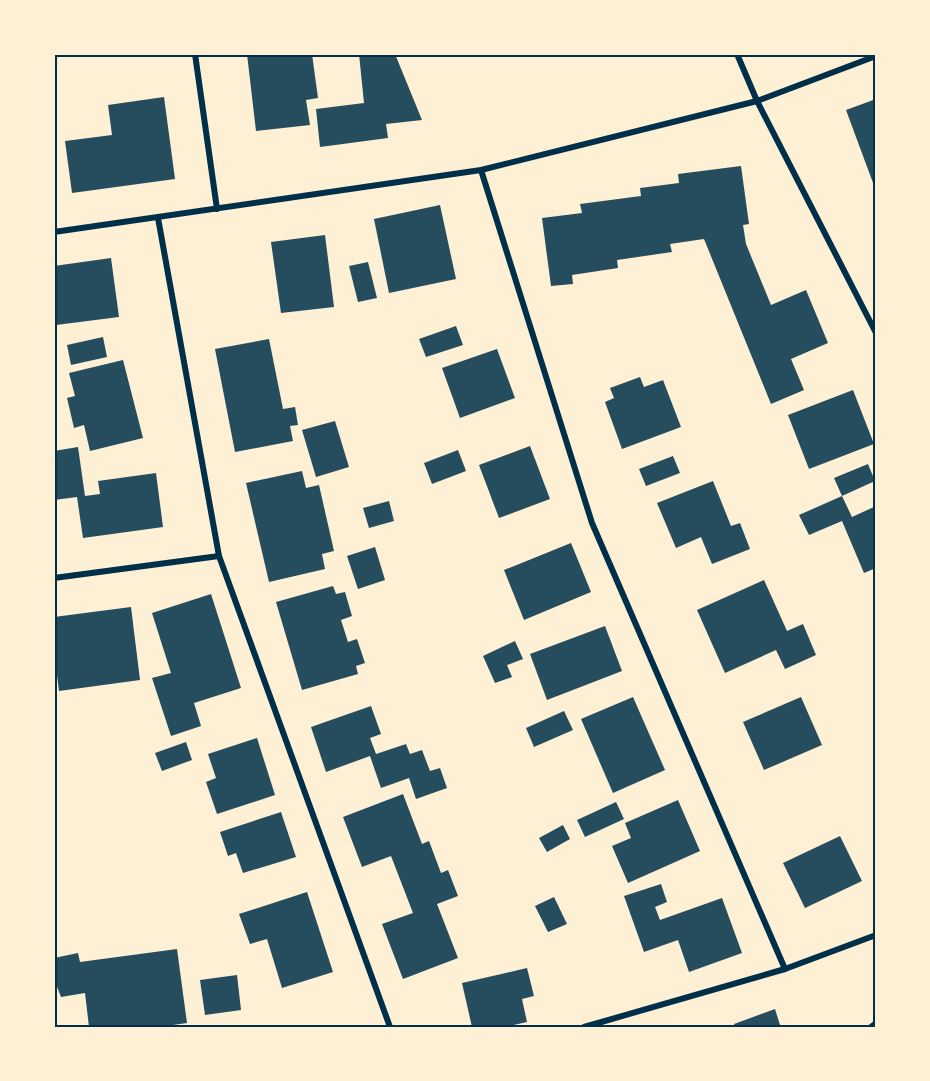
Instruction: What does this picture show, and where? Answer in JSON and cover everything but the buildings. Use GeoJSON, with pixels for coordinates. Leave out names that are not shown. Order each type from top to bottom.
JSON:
{"type":"FeatureCollection","features":[{"type":"Feature","properties":{"kind":"street"},"geometry":{"type":"LineString","coordinates":[[195,54],[217,209]]}},
{"type":"Feature","properties":{"kind":"street"},"geometry":{"type":"LineString","coordinates":[[737,54],[757,101],[876,333]]}},
{"type":"Feature","properties":{"kind":"street"},"geometry":{"type":"LineString","coordinates":[[54,232],[481,170],[757,101],[876,56]]}},
{"type":"Feature","properties":{"kind":"street"},"geometry":{"type":"LineString","coordinates":[[481,170],[592,524],[785,969]]}},
{"type":"Feature","properties":{"kind":"street"},"geometry":{"type":"LineString","coordinates":[[158,218],[219,556],[390,1027]]}},
{"type":"Feature","properties":{"kind":"street"},"geometry":{"type":"LineString","coordinates":[[54,578],[219,556]]}},
{"type":"Feature","properties":{"kind":"street"},"geometry":{"type":"LineString","coordinates":[[584,1027],[785,969],[876,935]]}},
{"type":"Feature","properties":{"kind":"street"},"geometry":{"type":"LineString","coordinates":[[871,1027],[876,1023]]}}]}
